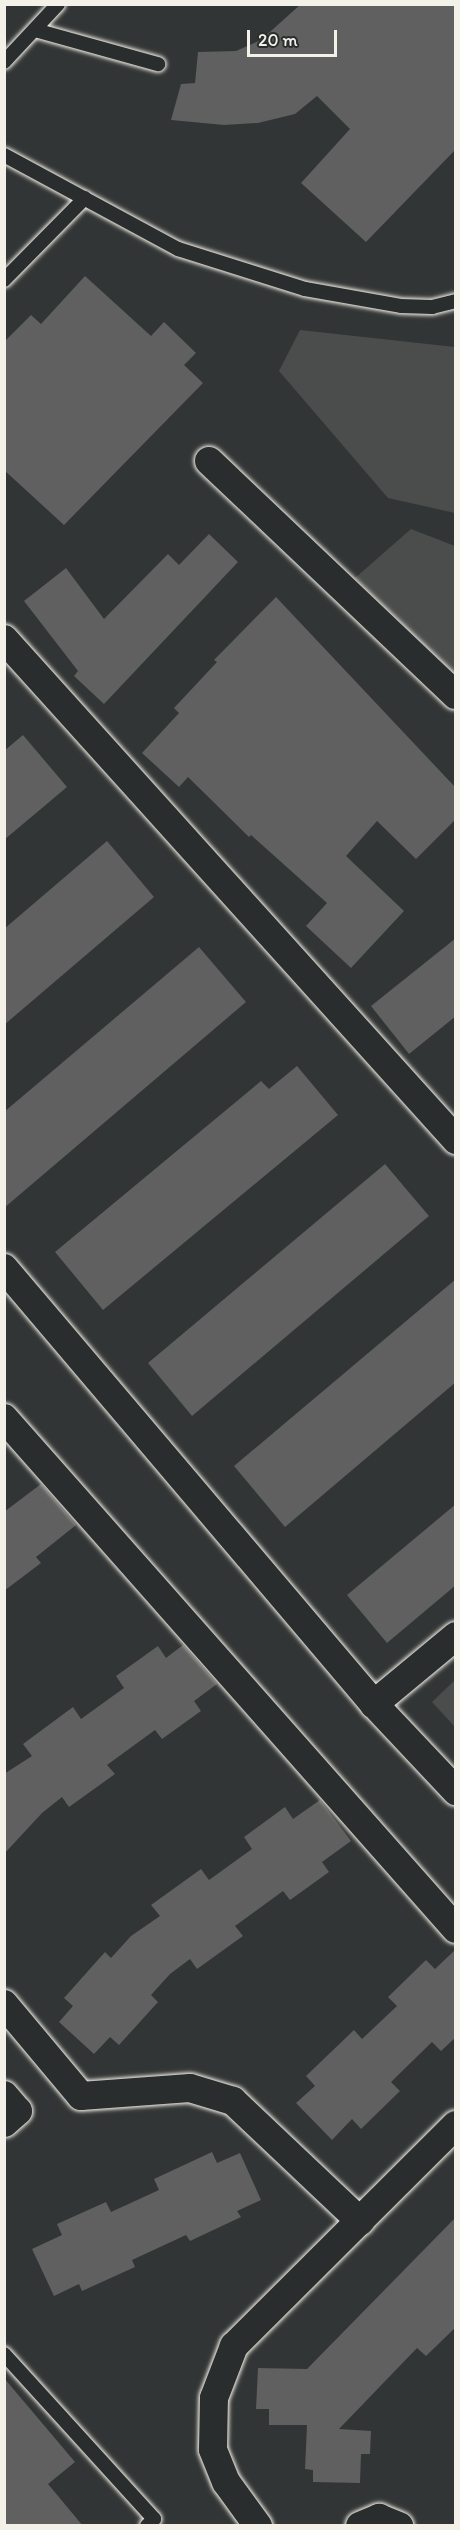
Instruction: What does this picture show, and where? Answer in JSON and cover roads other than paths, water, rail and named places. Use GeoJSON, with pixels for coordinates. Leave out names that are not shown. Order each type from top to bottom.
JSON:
{"type":"FeatureCollection","features":[{"type":"Feature","properties":{"kind":"street"},"geometry":{"type":"LineString","coordinates":[[208,460],[456,695]]}},
{"type":"Feature","properties":{"kind":"street"},"geometry":{"type":"LineString","coordinates":[[4,639],[456,1140]]}},
{"type":"Feature","properties":{"kind":"street"},"geometry":{"type":"LineString","coordinates":[[4,1268],[374,1704],[456,1791]]}},
{"type":"Feature","properties":{"kind":"street"},"geometry":{"type":"LineString","coordinates":[[4,1418],[456,1929]]}},
{"type":"Feature","properties":{"kind":"street"},"geometry":{"type":"LineString","coordinates":[[374,1704],[456,1636]]}},
{"type":"Feature","properties":{"kind":"street"},"geometry":{"type":"LineString","coordinates":[[4,2004],[81,2096],[190,2088],[233,2101],[360,2221]]}},
{"type":"Feature","properties":{"kind":"street"},"geometry":{"type":"LineString","coordinates":[[4,2094],[18,2111],[4,2123]]}},
{"type":"Feature","properties":{"kind":"street"},"geometry":{"type":"LineString","coordinates":[[260,2525],[226,2482],[213,2449],[214,2398],[234,2346],[456,2125]]}},
{"type":"Feature","properties":{"kind":"street"},"geometry":{"type":"LineString","coordinates":[[360,2526],[379,2518],[399,2526]]}},
{"type":"Feature","properties":{"kind":"lane"},"geometry":{"type":"LineString","coordinates":[[4,62],[58,4]]}},
{"type":"Feature","properties":{"kind":"lane"},"geometry":{"type":"LineString","coordinates":[[34,30],[158,64]]}},
{"type":"Feature","properties":{"kind":"lane"},"geometry":{"type":"LineString","coordinates":[[4,155],[178,249],[305,289],[401,306],[432,307],[456,301]]}},
{"type":"Feature","properties":{"kind":"lane"},"geometry":{"type":"LineString","coordinates":[[4,280],[85,198]]}},
{"type":"Feature","properties":{"kind":"lane"},"geometry":{"type":"LineString","coordinates":[[4,2354],[154,2519],[147,2526]]}}]}
